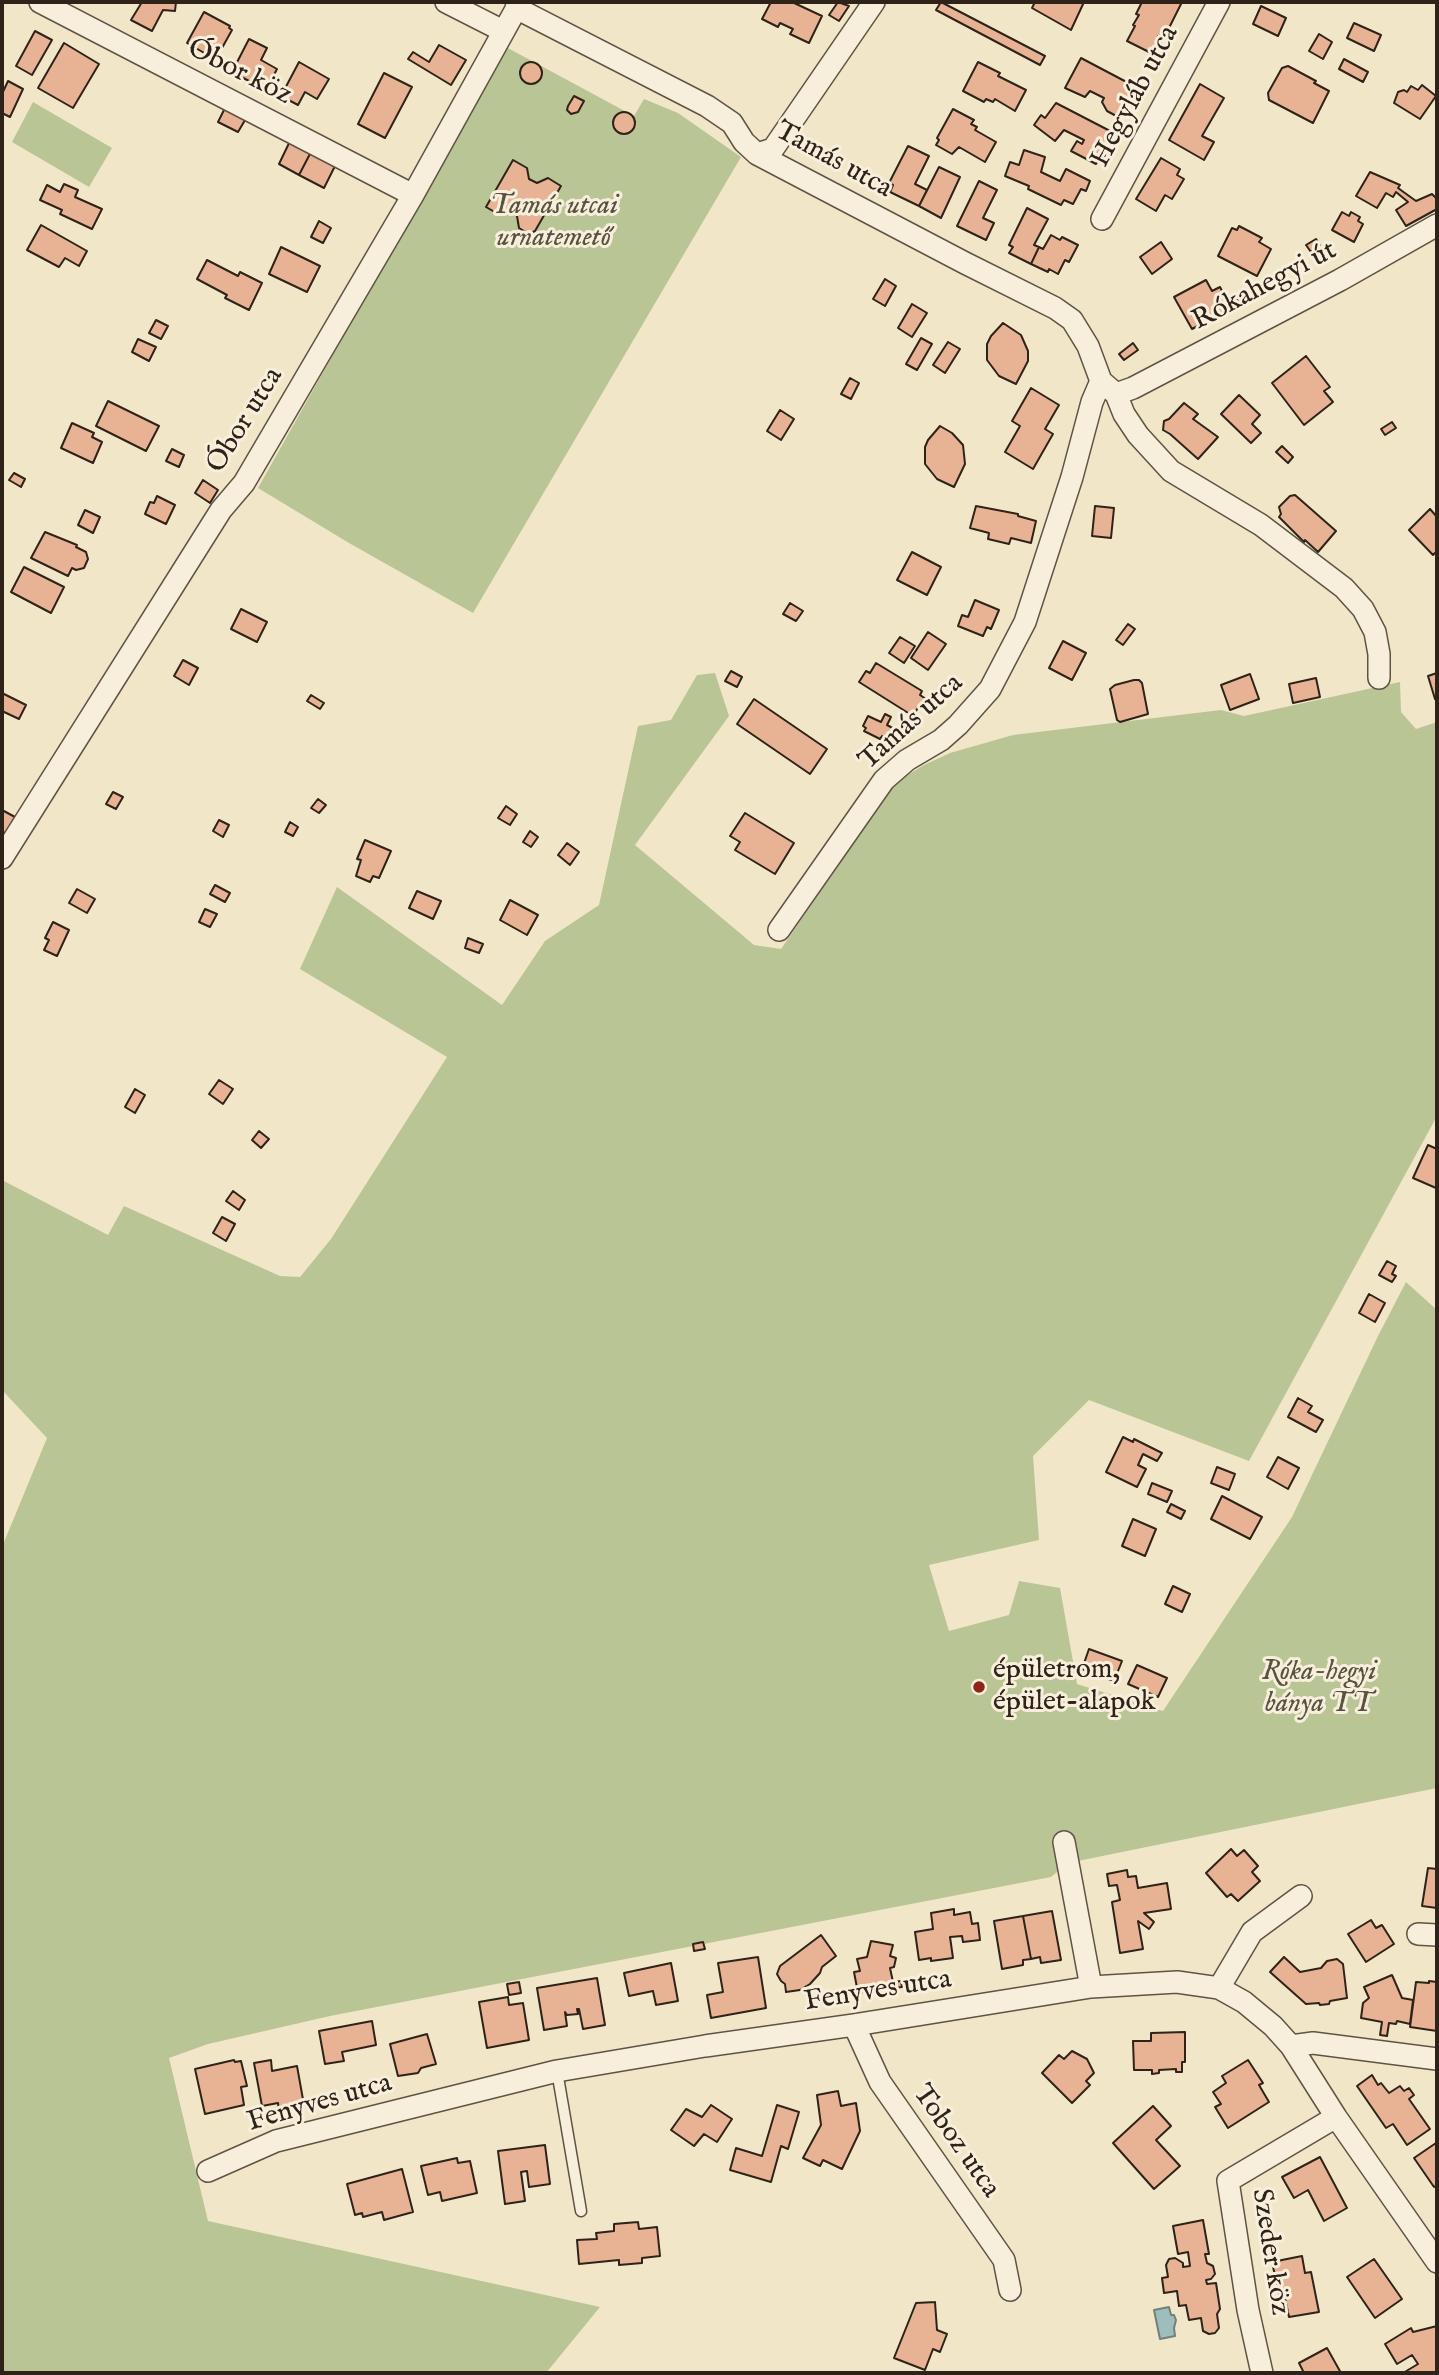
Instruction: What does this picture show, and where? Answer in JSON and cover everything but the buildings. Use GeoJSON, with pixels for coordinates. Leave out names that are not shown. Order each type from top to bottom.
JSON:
{"type":"FeatureCollection","features":[{"type":"Feature","properties":{"kind":"street","name":"Óbor köz"},"geometry":{"type":"LineString","coordinates":[[40,2],[414,194]]}},
{"type":"Feature","properties":{"kind":"street"},"geometry":{"type":"LineString","coordinates":[[446,2],[503,31]]}},
{"type":"Feature","properties":{"kind":"street"},"geometry":{"type":"LineString","coordinates":[[757,154],[773,149],[874,2]]}},
{"type":"Feature","properties":{"kind":"street","name":"Hegyláb utca"},"geometry":{"type":"LineString","coordinates":[[1102,219],[1219,2]]}},
{"type":"Feature","properties":{"kind":"street","name":"Óbor utca"},"geometry":{"type":"LineString","coordinates":[[2,858],[221,510],[244,483],[414,194],[518,5]]}},
{"type":"Feature","properties":{"kind":"street","name":"Tamás utca"},"geometry":{"type":"LineString","coordinates":[[518,5],[708,106],[732,123],[744,142],[757,154],[1055,308],[1072,320],[1124,414],[1138,435],[1171,471],[1261,525],[1344,588],[1369,617],[1379,654],[1379,678]]}},
{"type":"Feature","properties":{"kind":"street","name":"Rókahegyi út"},"geometry":{"type":"LineString","coordinates":[[1109,388],[1133,388],[1340,280],[1437,225]]}},
{"type":"Feature","properties":{"kind":"street","name":"Tamás utca"},"geometry":{"type":"LineString","coordinates":[[779,930],[884,780],[907,760],[941,740],[990,689],[1025,622],[1072,477],[1092,402],[1109,388]]}},
{"type":"Feature","properties":{"kind":"street"},"geometry":{"type":"LineString","coordinates":[[1064,1842],[1091,1987]]}},
{"type":"Feature","properties":{"kind":"street"},"geometry":{"type":"LineString","coordinates":[[1219,1988],[1252,1932],[1301,1896]]}},
{"type":"Feature","properties":{"kind":"street","name":"Fenyves utca"},"geometry":{"type":"LineString","coordinates":[[208,2171],[276,2141],[557,2071],[1091,1987],[1177,1982],[1219,1988],[1244,2002],[1273,2026],[1291,2046],[1336,2117],[1437,2262]]}},
{"type":"Feature","properties":{"kind":"street","name":"Toboz utca"},"geometry":{"type":"LineString","coordinates":[[854,2025],[880,2082],[1004,2260],[1010,2290]]}},
{"type":"Feature","properties":{"kind":"street"},"geometry":{"type":"LineString","coordinates":[[1291,2046],[1313,2043],[1437,2059]]}},
{"type":"Feature","properties":{"kind":"street","name":"Szeder köz"},"geometry":{"type":"LineString","coordinates":[[1262,2373],[1248,2310],[1228,2181],[1336,2117]]}},
{"type":"Feature","properties":{"kind":"lane"},"geometry":{"type":"LineString","coordinates":[[557,2071],[581,2211]]}},
{"type":"Feature","properties":{"kind":"green space","name":"Tamás utcai urnatemető"},"geometry":{"type":"Polygon","coordinates":[[[506,47],[634,116],[644,99],[678,113],[741,157],[473,613],[258,488],[506,47]]]}},
{"type":"Feature","properties":{"kind":"green space"},"geometry":{"type":"Polygon","coordinates":[[[33,102],[112,148],[89,187],[12,142],[33,102]]]}},
{"type":"Feature","properties":{"kind":"green space","name":"Róka-hegyi bánya TT"},"geometry":{"type":"Polygon","coordinates":[[[715,673],[729,716],[635,845],[754,945],[781,949],[895,783],[950,753],[1013,735],[1221,710],[1244,716],[1400,682],[1401,712],[1416,729],[1437,722],[1437,1116],[1249,1461],[1089,1400],[1033,1456],[1039,1540],[929,1565],[949,1631],[1009,1615],[1019,1581],[1060,1588],[1077,1684],[1163,1711],[1292,1517],[1406,1282],[1437,1310],[1437,1788],[1068,1863],[1051,1877],[330,2016],[208,2044],[169,2058],[208,2221],[600,2307],[546,2373],[2,2373],[2,1547],[47,1438],[2,1390],[2,1180],[108,1235],[124,1206],[280,1276],[300,1277],[331,1239],[447,1057],[300,969],[337,887],[502,1005],[545,941],[599,905],[638,726],[671,720],[697,675],[715,673]]]}},
{"type":"Feature","properties":{"kind":"water"},"geometry":{"type":"Polygon","coordinates":[[[1169,2307],[1176,2320],[1175,2336],[1160,2339],[1154,2310],[1169,2307]]]}},
{"type":"Feature","properties":{"kind":"place","name":"épületrom, épület-alapok"},"geometry":{"type":"Point","coordinates":[979,1687]}}]}
